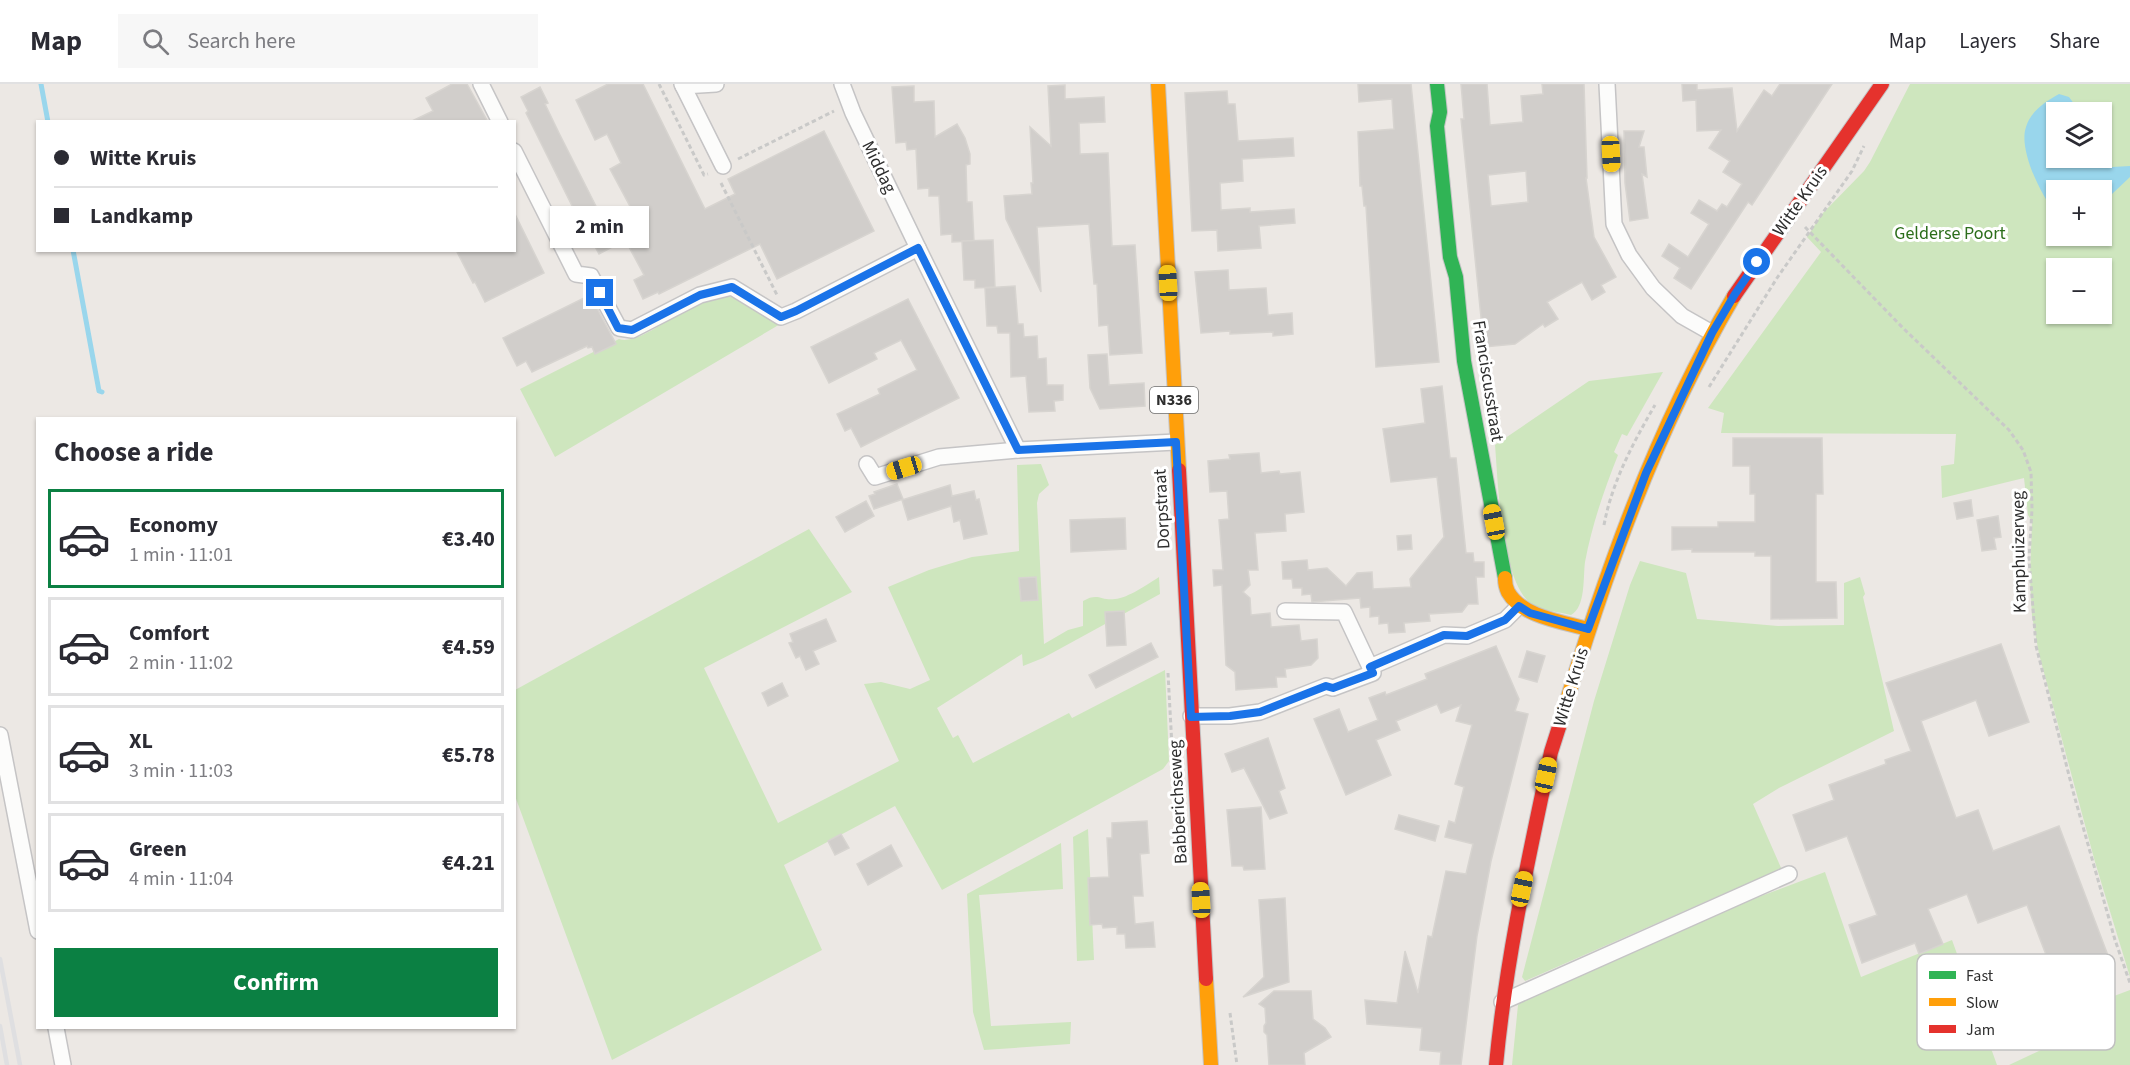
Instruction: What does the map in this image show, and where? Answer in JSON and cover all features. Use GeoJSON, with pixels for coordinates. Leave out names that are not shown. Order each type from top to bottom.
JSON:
{"type":"FeatureCollection","features":[{"type":"Feature","properties":{"kind":"main road","name":"Dorpstraat"},"geometry":{"type":"LineString","coordinates":[[1158,84],[1191,717]]}},
{"type":"Feature","properties":{"kind":"main road","name":"Franciscusstraat"},"geometry":{"type":"LineString","coordinates":[[1437,84],[1440,112],[1437,126],[1442,191],[1450,257],[1456,277],[1464,361],[1507,591],[1519,606]]}},
{"type":"Feature","properties":{"kind":"main road","name":"Witte Kruis"},"geometry":{"type":"LineString","coordinates":[[1496,1065],[1502,1002],[1513,935],[1551,752],[1588,629],[1646,473],[1712,333],[1735,294],[1881,84]]}},
{"type":"Feature","properties":{"kind":"main road"},"geometry":{"type":"LineString","coordinates":[[1519,606],[1530,613],[1588,629]]}},
{"type":"Feature","properties":{"kind":"main road","name":"Babberichseweg"},"geometry":{"type":"LineString","coordinates":[[1191,717],[1211,1065]]}},
{"type":"Feature","properties":{"kind":"street"},"geometry":{"type":"LineString","coordinates":[[482,84],[499,120]]}},
{"type":"Feature","properties":{"kind":"street"},"geometry":{"type":"LineString","coordinates":[[716,84],[682,85],[719,168]]}},
{"type":"Feature","properties":{"kind":"street","name":"Middag"},"geometry":{"type":"LineString","coordinates":[[842,84],[918,248],[1018,450]]}},
{"type":"Feature","properties":{"kind":"street"},"geometry":{"type":"LineString","coordinates":[[1607,84],[1614,224],[1629,255],[1653,288],[1682,316],[1712,333]]}},
{"type":"Feature","properties":{"kind":"street"},"geometry":{"type":"LineString","coordinates":[[516,155],[576,274],[591,276],[618,328],[632,330],[700,295],[732,287],[781,317],[918,248]]}},
{"type":"Feature","properties":{"kind":"street"},"geometry":{"type":"LineString","coordinates":[[867,464],[875,477],[939,457],[1018,450],[1176,442]]}},
{"type":"Feature","properties":{"kind":"street"},"geometry":{"type":"LineString","coordinates":[[1370,667],[1444,635],[1467,636],[1505,620],[1519,606]]}},
{"type":"Feature","properties":{"kind":"street"},"geometry":{"type":"LineString","coordinates":[[1191,717],[1230,716],[1260,712],[1310,691],[1326,686],[1333,688],[1373,673],[1344,612],[1285,611]]}},
{"type":"Feature","properties":{"kind":"street"},"geometry":{"type":"LineString","coordinates":[[0,735],[36,921]]}},
{"type":"Feature","properties":{"kind":"street"},"geometry":{"type":"LineString","coordinates":[[1502,1002],[1789,874]]}},
{"type":"Feature","properties":{"kind":"street"},"geometry":{"type":"LineString","coordinates":[[56,1029],[63,1065]]}},
{"type":"Feature","properties":{"kind":"path"},"geometry":{"type":"LineString","coordinates":[[659,84],[704,175],[849,103]]}},
{"type":"Feature","properties":{"kind":"path","name":"Witte Kruis"},"geometry":{"type":"LineString","coordinates":[[1707,390],[1777,278],[1852,171],[1866,141]]}},
{"type":"Feature","properties":{"kind":"path"},"geometry":{"type":"LineString","coordinates":[[719,168],[791,313]]}},
{"type":"Feature","properties":{"kind":"path","name":"Kamphuizerweg"},"geometry":{"type":"LineString","coordinates":[[1810,232],[2009,430],[2023,450],[2031,472],[2032,509],[2029,559],[2036,646],[2074,795],[2115,940],[2130,983]]}},
{"type":"Feature","properties":{"kind":"green space","name":"Gelderse Poort"},"geometry":{"type":"Polygon","coordinates":[[[1910,84],[2130,84],[2130,977],[2095,862],[2039,654],[2032,616],[2030,578],[2032,521],[2028,515],[2024,478],[1942,498],[1941,466],[1954,464],[1956,434],[1721,433],[1724,413],[1708,408],[1821,252],[1807,237],[1822,214],[1864,171],[1910,84]]]}},
{"type":"Feature","properties":{"kind":"green space"},"geometry":{"type":"Polygon","coordinates":[[[720,297],[732,297],[782,323],[555,457],[520,389],[619,339],[627,340],[647,333],[697,303],[720,297]]]}},
{"type":"Feature","properties":{"kind":"green space"},"geometry":{"type":"Polygon","coordinates":[[[1663,372],[1627,436],[1622,434],[1614,452],[1618,455],[1591,535],[1585,562],[1583,591],[1576,611],[1571,615],[1535,606],[1524,596],[1515,579],[1508,557],[1503,533],[1495,445],[1589,381],[1663,372]]]}},
{"type":"Feature","properties":{"kind":"green space"},"geometry":{"type":"Polygon","coordinates":[[[1041,464],[1049,485],[1039,494],[1037,503],[1044,644],[1068,630],[1083,626],[1083,601],[1088,598],[1120,598],[1159,577],[1160,594],[1043,658],[1023,666],[1022,654],[937,708],[953,738],[958,735],[973,763],[1069,713],[1072,718],[1165,670],[1169,761],[1163,769],[942,890],[895,806],[784,865],[822,950],[612,1060],[516,799],[516,689],[809,529],[852,592],[704,668],[778,823],[899,761],[864,684],[881,682],[910,689],[930,680],[888,587],[929,570],[972,557],[1019,551],[1017,465],[1041,464]]]}},
{"type":"Feature","properties":{"kind":"green space"},"geometry":{"type":"Polygon","coordinates":[[[1640,561],[1686,573],[1697,619],[1778,626],[1844,625],[1844,583],[1860,577],[1894,731],[1779,788],[1753,804],[1782,870],[1525,981],[1522,977],[1594,701],[1630,585],[1640,561]]]}},
{"type":"Feature","properties":{"kind":"green space"},"geometry":{"type":"Polygon","coordinates":[[[1088,829],[1094,960],[1077,961],[1073,837],[1088,829]]]}},
{"type":"Feature","properties":{"kind":"green space"},"geometry":{"type":"Polygon","coordinates":[[[1061,843],[1063,889],[979,895],[991,1026],[1071,1022],[1070,1044],[984,1050],[973,1012],[967,894],[1061,843]]]}},
{"type":"Feature","properties":{"kind":"green space"},"geometry":{"type":"Polygon","coordinates":[[[1825,872],[1861,977],[1917,954],[1917,1050],[1992,1050],[1997,1065],[1512,1065],[1518,1005],[1522,1001],[1753,899],[1825,872]]]}},
{"type":"Feature","properties":{"kind":"green space"},"geometry":{"type":"Polygon","coordinates":[[[1952,940],[1957,954],[1918,954],[1952,940]]]}},
{"type":"Feature","properties":{"kind":"green space"},"geometry":{"type":"Polygon","coordinates":[[[2130,990],[2130,1065],[2009,1065],[2041,1050],[2115,1050],[2115,996],[2130,990]]]}},
{"type":"Feature","properties":{"kind":"water"},"geometry":{"type":"Polygon","coordinates":[[[2059,94],[2069,97],[2073,102],[2047,102],[2059,94]]]}},
{"type":"Feature","properties":{"kind":"water"},"geometry":{"type":"Polygon","coordinates":[[[2046,103],[2046,168],[2130,166],[2130,177],[2112,194],[2112,180],[2046,180],[2046,199],[2028,160],[2024,137],[2028,122],[2046,103]]]}},
{"type":"Feature","properties":{"kind":"building"},"geometry":{"type":"Polygon","coordinates":[[[452,84],[467,84],[487,120],[414,120],[433,111],[426,98],[452,84]]]}},
{"type":"Feature","properties":{"kind":"building"},"geometry":{"type":"Polygon","coordinates":[[[608,84],[643,84],[705,209],[735,194],[728,179],[824,131],[874,231],[777,279],[760,244],[659,294],[658,292],[643,299],[634,280],[644,275],[629,247],[647,238],[610,169],[621,163],[607,134],[595,140],[576,100],[608,84]]]}},
{"type":"Feature","properties":{"kind":"building"},"geometry":{"type":"Polygon","coordinates":[[[1358,84],[1411,84],[1439,362],[1376,367],[1366,206],[1364,206],[1362,186],[1360,186],[1358,132],[1394,129],[1392,99],[1359,102],[1358,84]]]}},
{"type":"Feature","properties":{"kind":"building"},"geometry":{"type":"Polygon","coordinates":[[[1461,84],[1487,84],[1490,125],[1523,122],[1521,96],[1543,94],[1542,84],[1584,84],[1586,178],[1594,237],[1616,277],[1601,285],[1605,292],[1592,300],[1582,282],[1547,302],[1558,319],[1545,327],[1543,324],[1515,344],[1484,347],[1461,119],[1464,119],[1461,84]],[[1526,171],[1488,175],[1491,206],[1528,202],[1526,171]]]}},
{"type":"Feature","properties":{"kind":"building"},"geometry":{"type":"Polygon","coordinates":[[[1682,84],[1697,84],[1697,90],[1732,88],[1737,131],[1764,90],[1772,96],[1780,84],[1832,84],[1752,205],[1748,202],[1691,289],[1674,278],[1680,268],[1662,256],[1669,244],[1688,257],[1709,224],[1691,213],[1699,200],[1717,211],[1722,204],[1727,207],[1742,184],[1723,172],[1730,161],[1709,148],[1721,130],[1697,131],[1696,100],[1683,101],[1682,84]]]}},
{"type":"Feature","properties":{"kind":"building"},"geometry":{"type":"Polygon","coordinates":[[[1065,85],[1065,99],[1104,97],[1105,122],[1079,123],[1080,154],[1108,153],[1112,246],[1135,245],[1142,353],[1110,355],[1108,325],[1099,326],[1097,284],[1094,284],[1089,224],[1037,227],[1041,292],[1006,219],[1004,196],[1032,194],[1030,127],[1051,146],[1048,86],[1065,85]]]}},
{"type":"Feature","properties":{"kind":"building"},"geometry":{"type":"Polygon","coordinates":[[[914,86],[914,102],[934,101],[935,137],[957,124],[965,138],[970,154],[970,164],[966,165],[967,202],[972,202],[974,241],[952,242],[952,234],[941,235],[939,196],[929,196],[929,188],[918,189],[916,149],[907,150],[906,142],[896,143],[892,87],[914,86]]]}},
{"type":"Feature","properties":{"kind":"building"},"geometry":{"type":"Polygon","coordinates":[[[540,87],[548,103],[545,104],[559,133],[608,230],[610,229],[618,244],[599,254],[591,239],[589,240],[526,113],[528,111],[521,97],[540,87]]]}},
{"type":"Feature","properties":{"kind":"building"},"geometry":{"type":"Polygon","coordinates":[[[1227,91],[1228,104],[1235,104],[1238,141],[1293,138],[1294,156],[1242,159],[1243,181],[1220,183],[1221,210],[1250,208],[1250,212],[1294,209],[1295,223],[1259,226],[1261,248],[1218,251],[1217,230],[1192,231],[1185,93],[1227,91]]]}},
{"type":"Feature","properties":{"kind":"building"},"geometry":{"type":"Polygon","coordinates":[[[1624,131],[1644,131],[1639,147],[1644,147],[1647,177],[1642,174],[1648,218],[1630,221],[1625,183],[1624,131]]]}},
{"type":"Feature","properties":{"kind":"building"},"geometry":{"type":"Polygon","coordinates":[[[516,216],[544,273],[485,302],[475,282],[473,283],[457,252],[516,252],[516,216]]]}},
{"type":"Feature","properties":{"kind":"building"},"geometry":{"type":"Polygon","coordinates":[[[993,240],[995,287],[975,288],[975,280],[964,280],[962,241],[993,240]]]}},
{"type":"Feature","properties":{"kind":"building"},"geometry":{"type":"Polygon","coordinates":[[[1228,270],[1229,290],[1266,288],[1268,315],[1292,313],[1293,334],[1273,336],[1273,332],[1230,334],[1230,331],[1201,333],[1195,272],[1228,270]]]}},
{"type":"Feature","properties":{"kind":"building"},"geometry":{"type":"Polygon","coordinates":[[[1015,286],[1018,324],[1023,324],[1024,337],[1037,336],[1038,359],[1046,358],[1047,385],[1063,385],[1063,400],[1054,401],[1055,411],[1029,412],[1026,376],[1011,377],[1010,333],[998,333],[997,326],[987,326],[985,288],[1015,286]]]}},
{"type":"Feature","properties":{"kind":"building"},"geometry":{"type":"Polygon","coordinates":[[[590,295],[616,344],[595,354],[592,347],[587,346],[532,372],[526,361],[517,366],[503,338],[590,295]]]}},
{"type":"Feature","properties":{"kind":"building"},"geometry":{"type":"Polygon","coordinates":[[[908,299],[959,398],[861,447],[851,428],[845,431],[837,414],[880,394],[878,389],[917,370],[901,340],[874,353],[877,359],[829,383],[811,347],[908,299]]]}},
{"type":"Feature","properties":{"kind":"building"},"geometry":{"type":"Polygon","coordinates":[[[1107,354],[1109,385],[1144,383],[1145,406],[1100,409],[1090,388],[1088,355],[1107,354]]]}},
{"type":"Feature","properties":{"kind":"building"},"geometry":{"type":"Polygon","coordinates":[[[1442,386],[1450,458],[1456,458],[1466,553],[1473,553],[1474,562],[1484,562],[1484,577],[1476,577],[1478,604],[1468,604],[1462,612],[1429,614],[1430,621],[1404,623],[1405,632],[1389,633],[1388,623],[1379,624],[1379,616],[1370,617],[1370,607],[1361,608],[1360,598],[1312,602],[1311,594],[1302,595],[1302,588],[1293,588],[1292,579],[1283,579],[1282,562],[1307,560],[1308,570],[1327,568],[1346,586],[1357,573],[1372,572],[1373,589],[1411,587],[1410,579],[1444,537],[1437,477],[1391,482],[1383,429],[1425,423],[1421,389],[1442,386]]]}},
{"type":"Feature","properties":{"kind":"building"},"geometry":{"type":"Polygon","coordinates":[[[1733,438],[1822,438],[1823,494],[1816,494],[1816,582],[1836,582],[1837,618],[1771,619],[1771,556],[1755,556],[1755,552],[1672,550],[1672,527],[1718,527],[1718,522],[1755,522],[1755,494],[1750,494],[1750,466],[1733,466],[1733,438]]]}},
{"type":"Feature","properties":{"kind":"building"},"geometry":{"type":"Polygon","coordinates":[[[1259,453],[1261,473],[1300,472],[1304,512],[1285,514],[1286,531],[1255,533],[1258,570],[1248,570],[1250,585],[1243,592],[1250,598],[1251,615],[1270,613],[1271,627],[1299,625],[1301,641],[1317,639],[1318,658],[1311,665],[1285,669],[1286,677],[1276,677],[1277,687],[1236,690],[1235,672],[1226,665],[1222,585],[1214,586],[1213,570],[1223,570],[1219,520],[1229,519],[1227,491],[1210,492],[1208,461],[1230,459],[1229,455],[1259,453]]]}},
{"type":"Feature","properties":{"kind":"building"},"geometry":{"type":"Polygon","coordinates":[[[897,484],[903,499],[874,509],[869,496],[897,484]]]}},
{"type":"Feature","properties":{"kind":"building"},"geometry":{"type":"Polygon","coordinates":[[[950,485],[952,496],[974,491],[976,500],[979,499],[987,534],[964,539],[960,520],[954,522],[951,506],[908,520],[902,500],[950,485]]]}},
{"type":"Feature","properties":{"kind":"building"},"geometry":{"type":"Polygon","coordinates":[[[1971,500],[1973,516],[1957,519],[1954,503],[1971,500]]]}},
{"type":"Feature","properties":{"kind":"building"},"geometry":{"type":"Polygon","coordinates":[[[866,501],[874,516],[845,532],[836,517],[866,501]]]}},
{"type":"Feature","properties":{"kind":"building"},"geometry":{"type":"Polygon","coordinates":[[[1998,516],[2001,537],[1994,538],[1996,549],[1982,551],[1977,520],[1998,516]]]}},
{"type":"Feature","properties":{"kind":"building"},"geometry":{"type":"Polygon","coordinates":[[[1125,518],[1126,549],[1071,552],[1070,520],[1125,518]]]}},
{"type":"Feature","properties":{"kind":"building"},"geometry":{"type":"Polygon","coordinates":[[[1411,535],[1412,549],[1398,550],[1397,536],[1411,535]]]}},
{"type":"Feature","properties":{"kind":"building"},"geometry":{"type":"Polygon","coordinates":[[[1036,577],[1038,600],[1021,601],[1019,578],[1036,577]]]}},
{"type":"Feature","properties":{"kind":"building"},"geometry":{"type":"Polygon","coordinates":[[[1124,611],[1126,645],[1107,646],[1105,612],[1124,611]]]}},
{"type":"Feature","properties":{"kind":"building"},"geometry":{"type":"Polygon","coordinates":[[[826,619],[836,641],[813,651],[819,664],[806,670],[800,656],[796,658],[789,643],[793,642],[790,634],[826,619]]]}},
{"type":"Feature","properties":{"kind":"building"},"geometry":{"type":"Polygon","coordinates":[[[1151,643],[1158,657],[1096,688],[1089,675],[1151,643]]]}},
{"type":"Feature","properties":{"kind":"building"},"geometry":{"type":"Polygon","coordinates":[[[2001,644],[2029,722],[1989,736],[1976,700],[1921,721],[1956,818],[1978,810],[1993,851],[2059,826],[2107,954],[2046,954],[2027,905],[1978,923],[1967,894],[1928,909],[1943,944],[1919,954],[1915,943],[1862,963],[1849,925],[1877,915],[1847,836],[1806,851],[1793,815],[1834,800],[1829,785],[1886,764],[1885,760],[1911,751],[1886,683],[2001,644]]]}},
{"type":"Feature","properties":{"kind":"building"},"geometry":{"type":"Polygon","coordinates":[[[1496,646],[1519,699],[1515,711],[1528,714],[1491,861],[1477,936],[1461,1065],[1440,1065],[1441,1052],[1420,1050],[1422,1028],[1367,1024],[1365,1000],[1397,1003],[1405,951],[1418,993],[1428,936],[1432,937],[1446,871],[1466,874],[1473,844],[1445,837],[1449,821],[1455,823],[1464,787],[1455,784],[1472,725],[1456,721],[1461,705],[1441,713],[1437,704],[1396,721],[1400,730],[1376,740],[1391,775],[1346,795],[1314,719],[1339,709],[1348,732],[1378,720],[1369,698],[1385,692],[1386,695],[1427,679],[1425,674],[1496,646]]]}},
{"type":"Feature","properties":{"kind":"building"},"geometry":{"type":"Polygon","coordinates":[[[1527,651],[1545,656],[1537,682],[1519,677],[1527,651]]]}},
{"type":"Feature","properties":{"kind":"building"},"geometry":{"type":"Polygon","coordinates":[[[782,683],[788,696],[768,706],[762,693],[782,683]]]}},
{"type":"Feature","properties":{"kind":"building"},"geometry":{"type":"Polygon","coordinates":[[[1268,738],[1285,788],[1279,791],[1287,813],[1270,819],[1244,768],[1232,772],[1225,754],[1268,738]]]}},
{"type":"Feature","properties":{"kind":"building"},"geometry":{"type":"Polygon","coordinates":[[[1261,807],[1265,869],[1244,870],[1243,866],[1232,866],[1227,810],[1261,807]]]}},
{"type":"Feature","properties":{"kind":"building"},"geometry":{"type":"Polygon","coordinates":[[[1399,815],[1439,826],[1435,841],[1395,829],[1399,815]]]}},
{"type":"Feature","properties":{"kind":"building"},"geometry":{"type":"Polygon","coordinates":[[[1147,821],[1149,853],[1140,854],[1143,896],[1133,896],[1135,924],[1153,922],[1155,947],[1126,948],[1125,934],[1117,934],[1117,927],[1103,928],[1102,924],[1090,925],[1088,878],[1109,877],[1107,838],[1112,838],[1112,823],[1147,821]]]}},
{"type":"Feature","properties":{"kind":"building"},"geometry":{"type":"Polygon","coordinates":[[[841,834],[849,848],[835,855],[828,841],[841,834]]]}},
{"type":"Feature","properties":{"kind":"building"},"geometry":{"type":"Polygon","coordinates":[[[891,845],[902,866],[868,885],[857,864],[891,845]]]}},
{"type":"Feature","properties":{"kind":"building"},"geometry":{"type":"Polygon","coordinates":[[[1285,898],[1289,982],[1243,997],[1264,977],[1259,900],[1285,898]]]}},
{"type":"Feature","properties":{"kind":"building"},"geometry":{"type":"Polygon","coordinates":[[[1274,991],[1311,991],[1313,1019],[1325,1028],[1331,1037],[1304,1053],[1305,1065],[1269,1065],[1267,1035],[1264,1032],[1265,1008],[1259,1004],[1274,991]]]}},
{"type":"Feature","properties":{"kind":"waterway"},"geometry":{"type":"LineString","coordinates":[[41,84],[48,120]]}},
{"type":"Feature","properties":{"kind":"waterway"},"geometry":{"type":"LineString","coordinates":[[73,252],[99,391],[102,392]]}},
{"type":"Feature","properties":{"kind":"railway"},"geometry":{"type":"LineString","coordinates":[[0,959],[20,1065]]}},
{"type":"Feature","properties":{"kind":"railway"},"geometry":{"type":"LineString","coordinates":[[0,1026],[7,1065]]}},
{"type":"Feature","properties":{"kind":"traffic: fast"},"geometry":{"type":"LineString","coordinates":[[1437,84],[1440,112],[1437,126],[1450,257],[1456,277],[1464,361],[1505,578]]}},
{"type":"Feature","properties":{"kind":"traffic: slow"},"geometry":{"type":"LineString","coordinates":[[1158,84],[1179,470]]}},
{"type":"Feature","properties":{"kind":"traffic: slow"},"geometry":{"type":"LineString","coordinates":[[1559,727],[1594,616],[1633,506],[1680,399],[1734,296]]}},
{"type":"Feature","properties":{"kind":"traffic: slow"},"geometry":{"type":"LineString","coordinates":[[1505,578],[1508,592],[1523,607],[1555,621],[1588,629]]}},
{"type":"Feature","properties":{"kind":"traffic: slow"},"geometry":{"type":"LineString","coordinates":[[1206,979],[1211,1065]]}},
{"type":"Feature","properties":{"kind":"traffic: jam"},"geometry":{"type":"LineString","coordinates":[[1734,296],[1882,84]]}},
{"type":"Feature","properties":{"kind":"traffic: jam"},"geometry":{"type":"LineString","coordinates":[[1179,470],[1206,979]]}},
{"type":"Feature","properties":{"kind":"traffic: jam"},"geometry":{"type":"LineString","coordinates":[[1496,1065],[1500,1025],[1519,908],[1551,752],[1559,727]]}},
{"type":"Feature","properties":{"kind":"route"},"geometry":{"type":"LineString","coordinates":[[600,293],[618,328],[632,330],[700,295],[732,287],[781,317],[918,248],[1018,450],[1176,442],[1191,717],[1209,717],[1260,712],[1310,691],[1326,686],[1333,688],[1373,673],[1370,667],[1444,635],[1467,636],[1505,620],[1519,606],[1530,613],[1588,629],[1646,473],[1712,333],[1757,262]]}}]}
